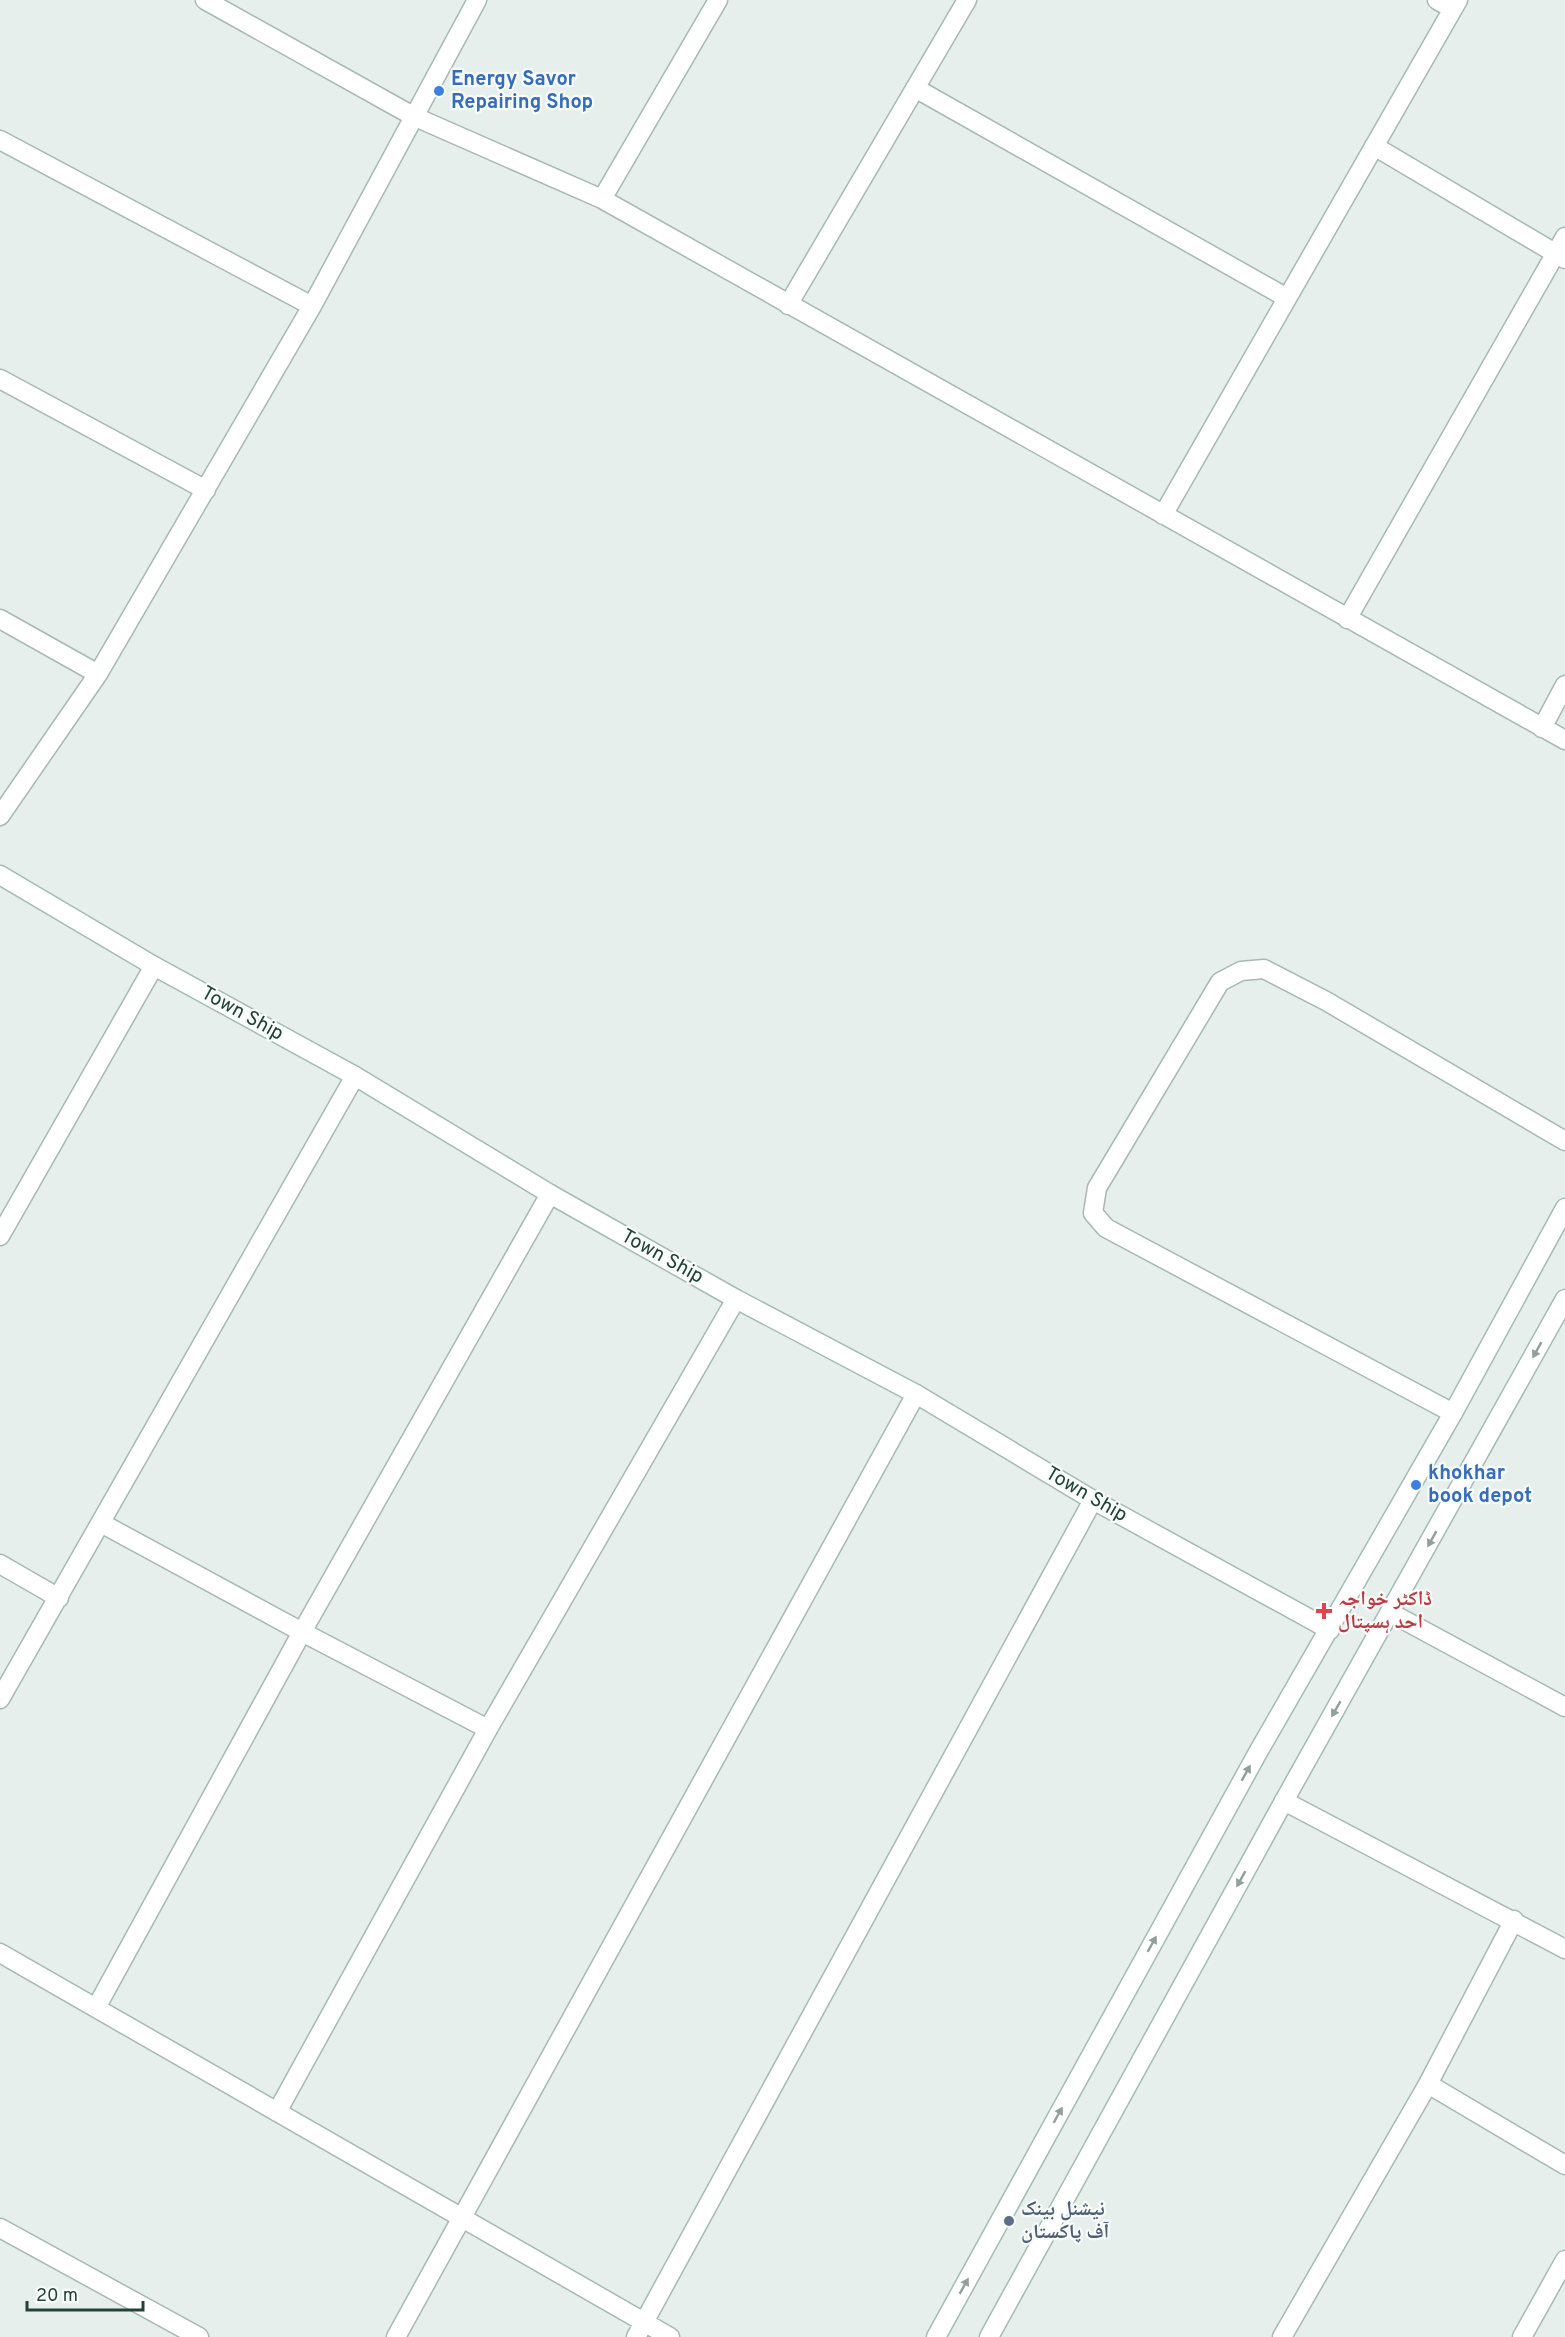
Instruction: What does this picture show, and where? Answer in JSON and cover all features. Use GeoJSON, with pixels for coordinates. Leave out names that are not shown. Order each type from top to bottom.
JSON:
{"type":"FeatureCollection","features":[{"type":"Feature","properties":{"kind":"street"},"geometry":{"type":"LineString","coordinates":[[205,0],[413,117],[602,200],[1565,740]]}},
{"type":"Feature","properties":{"kind":"street"},"geometry":{"type":"LineString","coordinates":[[0,816],[98,674],[206,490],[312,306],[477,0]]}},
{"type":"Feature","properties":{"kind":"street"},"geometry":{"type":"LineString","coordinates":[[602,200],[718,0]]}},
{"type":"Feature","properties":{"kind":"street"},"geometry":{"type":"LineString","coordinates":[[788,304],[967,0]]}},
{"type":"Feature","properties":{"kind":"street"},"geometry":{"type":"LineString","coordinates":[[1163,515],[1374,146],[1449,3]]}},
{"type":"Feature","properties":{"kind":"street"},"geometry":{"type":"LineString","coordinates":[[915,88],[1287,298]]}},
{"type":"Feature","properties":{"kind":"street"},"geometry":{"type":"LineString","coordinates":[[0,140],[312,306]]}},
{"type":"Feature","properties":{"kind":"street"},"geometry":{"type":"LineString","coordinates":[[1374,146],[1560,256]]}},
{"type":"Feature","properties":{"kind":"street"},"geometry":{"type":"LineString","coordinates":[[1347,619],[1560,256],[1565,237]]}},
{"type":"Feature","properties":{"kind":"street"},"geometry":{"type":"LineString","coordinates":[[0,379],[206,490]]}},
{"type":"Feature","properties":{"kind":"street"},"geometry":{"type":"LineString","coordinates":[[0,619],[98,674]]}},
{"type":"Feature","properties":{"kind":"street"},"geometry":{"type":"LineString","coordinates":[[1542,728],[1565,685]]}},
{"type":"Feature","properties":{"kind":"street","name":"Town Ship"},"geometry":{"type":"LineString","coordinates":[[0,875],[154,966],[355,1076],[550,1194],[736,1299],[916,1394],[1093,1500],[1330,1630]]}},
{"type":"Feature","properties":{"kind":"street"},"geometry":{"type":"LineString","coordinates":[[0,1236],[154,966]]}},
{"type":"Feature","properties":{"kind":"street"},"geometry":{"type":"LineString","coordinates":[[1453,1413],[1106,1228],[1093,1213],[1097,1188],[1220,982],[1240,971],[1264,969],[1326,1001],[1565,1142]]}},
{"type":"Feature","properties":{"kind":"street"},"geometry":{"type":"LineString","coordinates":[[0,1699],[355,1076]]}},
{"type":"Feature","properties":{"kind":"street"},"geometry":{"type":"LineString","coordinates":[[96,2008],[302,1632],[550,1194]]}},
{"type":"Feature","properties":{"kind":"street"},"geometry":{"type":"LineString","coordinates":[[936,2337],[1251,1764],[1453,1413],[1565,1208]]}},
{"type":"Feature","properties":{"kind":"street"},"geometry":{"type":"LineString","coordinates":[[277,2112],[488,1728],[736,1299]]}},
{"type":"Feature","properties":{"kind":"street"},"geometry":{"type":"LineString","coordinates":[[989,2337],[1284,1801],[1565,1299]]}},
{"type":"Feature","properties":{"kind":"street"},"geometry":{"type":"LineString","coordinates":[[396,2337],[916,1394]]}},
{"type":"Feature","properties":{"kind":"street"},"geometry":{"type":"LineString","coordinates":[[640,2330],[1093,1500]]}},
{"type":"Feature","properties":{"kind":"street"},"geometry":{"type":"LineString","coordinates":[[101,1523],[302,1632],[488,1728]]}},
{"type":"Feature","properties":{"kind":"street"},"geometry":{"type":"LineString","coordinates":[[0,1564],[59,1598]]}},
{"type":"Feature","properties":{"kind":"street"},"geometry":{"type":"LineString","coordinates":[[1391,1613],[1565,1707]]}},
{"type":"Feature","properties":{"kind":"street"},"geometry":{"type":"LineString","coordinates":[[1284,1801],[1514,1920],[1565,1949]]}},
{"type":"Feature","properties":{"kind":"street"},"geometry":{"type":"LineString","coordinates":[[1282,2337],[1428,2084],[1514,1920]]}},
{"type":"Feature","properties":{"kind":"street"},"geometry":{"type":"LineString","coordinates":[[0,1953],[462,2217],[640,2330],[670,2337]]}},
{"type":"Feature","properties":{"kind":"street"},"geometry":{"type":"LineString","coordinates":[[1428,2084],[1565,2165]]}},
{"type":"Feature","properties":{"kind":"street"},"geometry":{"type":"LineString","coordinates":[[0,2228],[199,2337]]}},
{"type":"Feature","properties":{"kind":"street"},"geometry":{"type":"LineString","coordinates":[[1522,2337],[1565,2260]]}},
{"type":"Feature","properties":{"kind":"place","name":"Energy Savor Repairing Shop"},"geometry":{"type":"Point","coordinates":[439,91]}},
{"type":"Feature","properties":{"kind":"place","name":"khokhar book depot"},"geometry":{"type":"Point","coordinates":[1416,1485]}},
{"type":"Feature","properties":{"kind":"place","name":"ڈاکٹر خواجہ احد ہسپتال"},"geometry":{"type":"Point","coordinates":[1324,1611]}},
{"type":"Feature","properties":{"kind":"place","name":"نیشنل بینک آف پاکستان"},"geometry":{"type":"Point","coordinates":[1009,2221]}}]}
